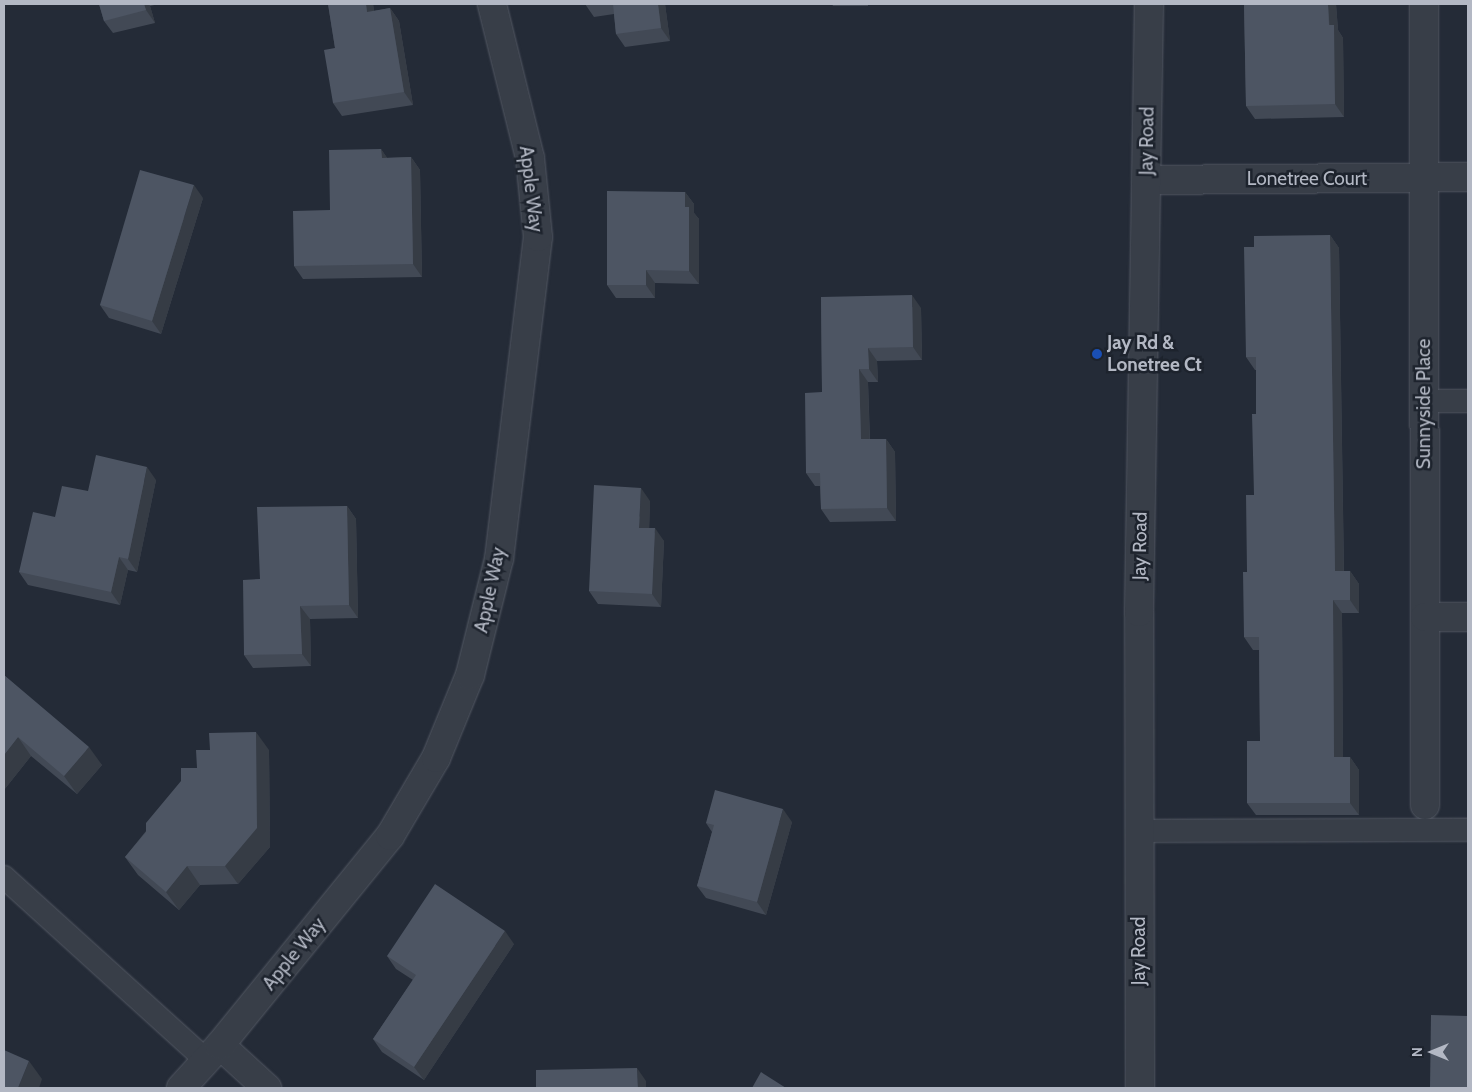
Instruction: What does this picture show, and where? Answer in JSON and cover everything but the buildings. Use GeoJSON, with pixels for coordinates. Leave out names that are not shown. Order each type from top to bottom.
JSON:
{"type":"FeatureCollection","features":[{"type":"Feature","properties":{"kind":"street","name":"Apple Way"},"geometry":{"type":"LineString","coordinates":[[181,1088],[213,1053],[390,836],[436,758],[470,675],[498,559],[538,237],[530,158],[492,4]]}},
{"type":"Feature","properties":{"kind":"street","name":"Jay Road"},"geometry":{"type":"LineString","coordinates":[[1140,1088],[1139,612],[1149,4]]}},
{"type":"Feature","properties":{"kind":"street","name":"Sunnyside Place"},"geometry":{"type":"LineString","coordinates":[[1424,4],[1426,178],[1423,401],[1425,805]]}},
{"type":"Feature","properties":{"kind":"street","name":"Lonetree Court"},"geometry":{"type":"LineString","coordinates":[[1147,180],[1468,177]]}},
{"type":"Feature","properties":{"kind":"street"},"geometry":{"type":"LineString","coordinates":[[1425,617],[1468,617]]}},
{"type":"Feature","properties":{"kind":"street"},"geometry":{"type":"LineString","coordinates":[[213,1053],[267,1088]]}},
{"type":"Feature","properties":{"kind":"lane"},"geometry":{"type":"LineString","coordinates":[[1423,401],[1468,400]]}},
{"type":"Feature","properties":{"kind":"lane"},"geometry":{"type":"LineString","coordinates":[[1138,831],[1468,830]]}},
{"type":"Feature","properties":{"kind":"lane"},"geometry":{"type":"LineString","coordinates":[[4,877],[213,1053]]}},
{"type":"Feature","properties":{"kind":"place","name":"Jay Rd & Lonetree Ct"},"geometry":{"type":"Point","coordinates":[1097,354]}}]}
